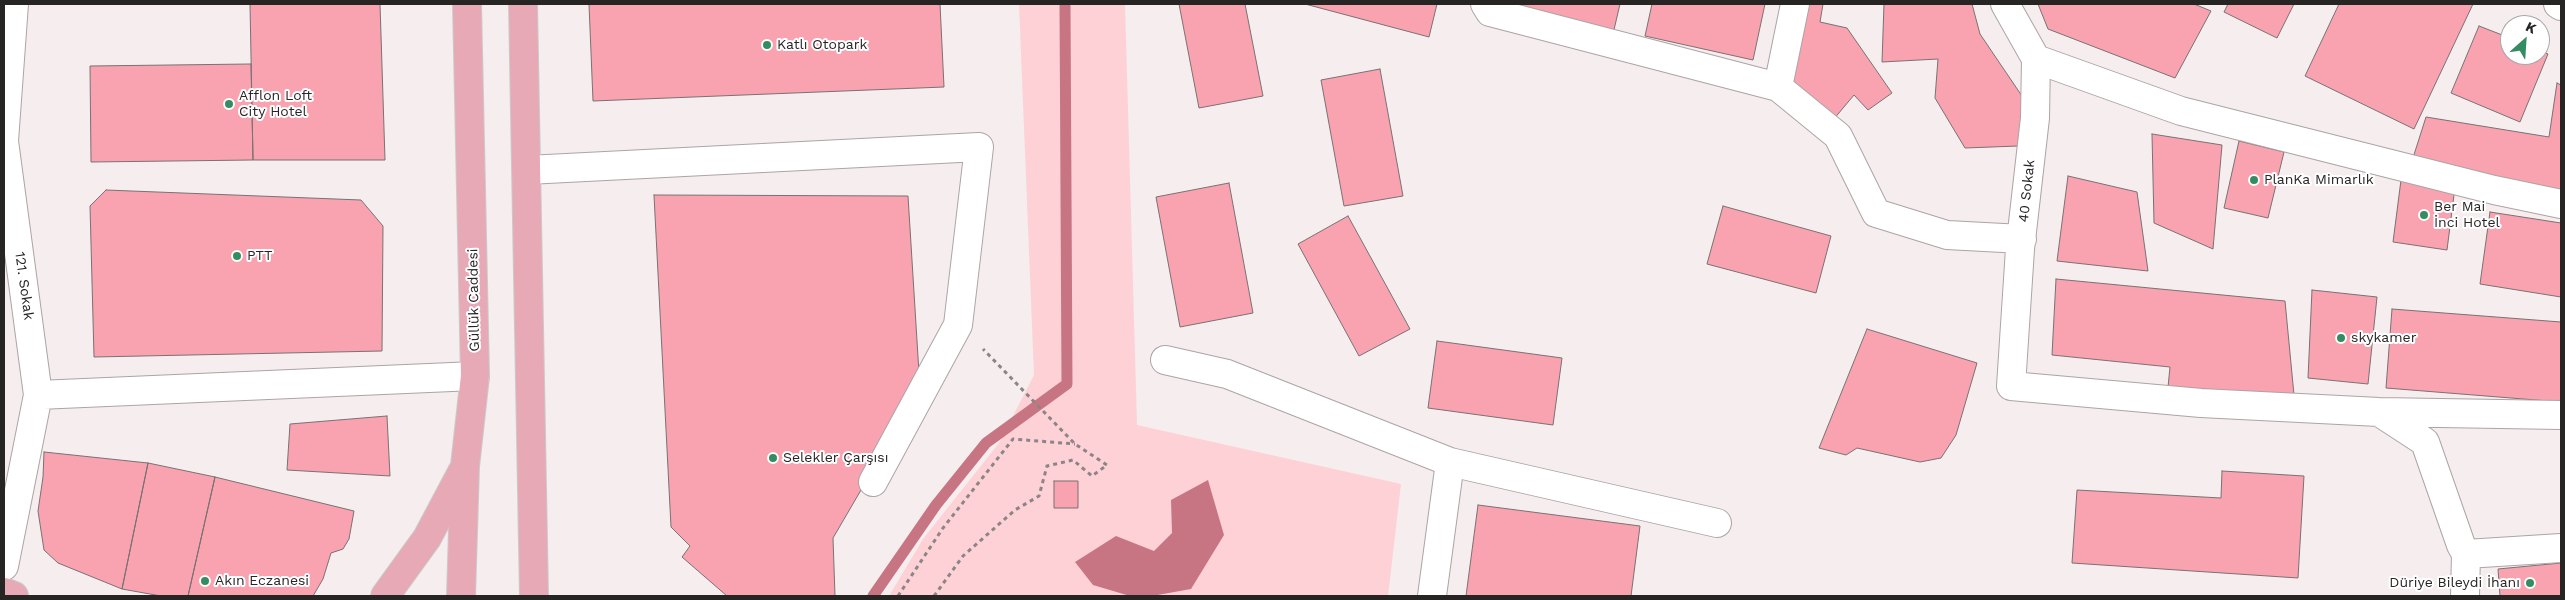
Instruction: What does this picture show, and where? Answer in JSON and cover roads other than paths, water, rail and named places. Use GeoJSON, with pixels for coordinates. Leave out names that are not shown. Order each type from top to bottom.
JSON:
{"type":"FeatureCollection","features":[{"type":"Feature","properties":{"kind":"main road","name":"Güllük Caddesi"},"geometry":{"type":"LineString","coordinates":[[461,596],[465,466],[475,376],[468,4]]}},
{"type":"Feature","properties":{"kind":"main road"},"geometry":{"type":"LineString","coordinates":[[523,4],[534,596]]}},
{"type":"Feature","properties":{"kind":"main road"},"geometry":{"type":"LineString","coordinates":[[385,596],[427,538],[465,466]]}},
{"type":"Feature","properties":{"kind":"main road"},"geometry":{"type":"LineString","coordinates":[[4,592],[14,596]]}},
{"type":"Feature","properties":{"kind":"street","name":"121. Sokak"},"geometry":{"type":"LineString","coordinates":[[4,566],[38,395],[4,141],[14,4]]}},
{"type":"Feature","properties":{"kind":"street"},"geometry":{"type":"LineString","coordinates":[[1486,4],[1490,12],[1778,87],[1838,136],[1876,213],[1947,235],[2022,239]]}},
{"type":"Feature","properties":{"kind":"street"},"geometry":{"type":"LineString","coordinates":[[1778,87],[1795,4]]}},
{"type":"Feature","properties":{"kind":"street"},"geometry":{"type":"LineString","coordinates":[[2005,4],[2036,59],[2181,111],[2494,190],[2561,204]]}},
{"type":"Feature","properties":{"kind":"street","name":"40 Sokak"},"geometry":{"type":"LineString","coordinates":[[2036,59],[2035,118],[2020,250],[2011,386],[2201,403],[2379,412]]}},
{"type":"Feature","properties":{"kind":"street"},"geometry":{"type":"LineString","coordinates":[[527,170],[979,147],[958,325],[873,482]]}},
{"type":"Feature","properties":{"kind":"street"},"geometry":{"type":"LineString","coordinates":[[1165,360],[1227,374],[1450,462],[1717,523]]}},
{"type":"Feature","properties":{"kind":"street"},"geometry":{"type":"LineString","coordinates":[[38,395],[475,376]]}},
{"type":"Feature","properties":{"kind":"street"},"geometry":{"type":"LineString","coordinates":[[2379,412],[2561,415]]}},
{"type":"Feature","properties":{"kind":"street"},"geometry":{"type":"LineString","coordinates":[[2379,412],[2425,442],[2461,545],[2466,554],[2465,596]]}},
{"type":"Feature","properties":{"kind":"street"},"geometry":{"type":"LineString","coordinates":[[1432,596],[1450,462]]}},
{"type":"Feature","properties":{"kind":"street"},"geometry":{"type":"LineString","coordinates":[[2466,554],[2561,548]]}},
{"type":"Feature","properties":{"kind":"waterway"},"geometry":{"type":"LineString","coordinates":[[873,596],[936,505],[986,443],[1067,384],[1065,4]]}},
{"type":"Feature","properties":{"kind":"place","name":"Katlı Otopark"},"geometry":{"type":"Point","coordinates":[767,45]}},
{"type":"Feature","properties":{"kind":"place","name":"Afflon Loft City Hotel"},"geometry":{"type":"Point","coordinates":[229,104]}},
{"type":"Feature","properties":{"kind":"place","name":"PlanKa Mimarlık"},"geometry":{"type":"Point","coordinates":[2254,180]}},
{"type":"Feature","properties":{"kind":"place","name":"Ber Mai İnci Hotel"},"geometry":{"type":"Point","coordinates":[2424,215]}},
{"type":"Feature","properties":{"kind":"place","name":"PTT"},"geometry":{"type":"Point","coordinates":[237,256]}},
{"type":"Feature","properties":{"kind":"place","name":"skykamer"},"geometry":{"type":"Point","coordinates":[2341,338]}},
{"type":"Feature","properties":{"kind":"place","name":"Selekler Çarşısı"},"geometry":{"type":"Point","coordinates":[773,458]}},
{"type":"Feature","properties":{"kind":"place","name":"Akın Eczanesi"},"geometry":{"type":"Point","coordinates":[205,581]}},
{"type":"Feature","properties":{"kind":"place","name":"Düriye Bileydi İhanı"},"geometry":{"type":"Point","coordinates":[2530,583]}}]}
